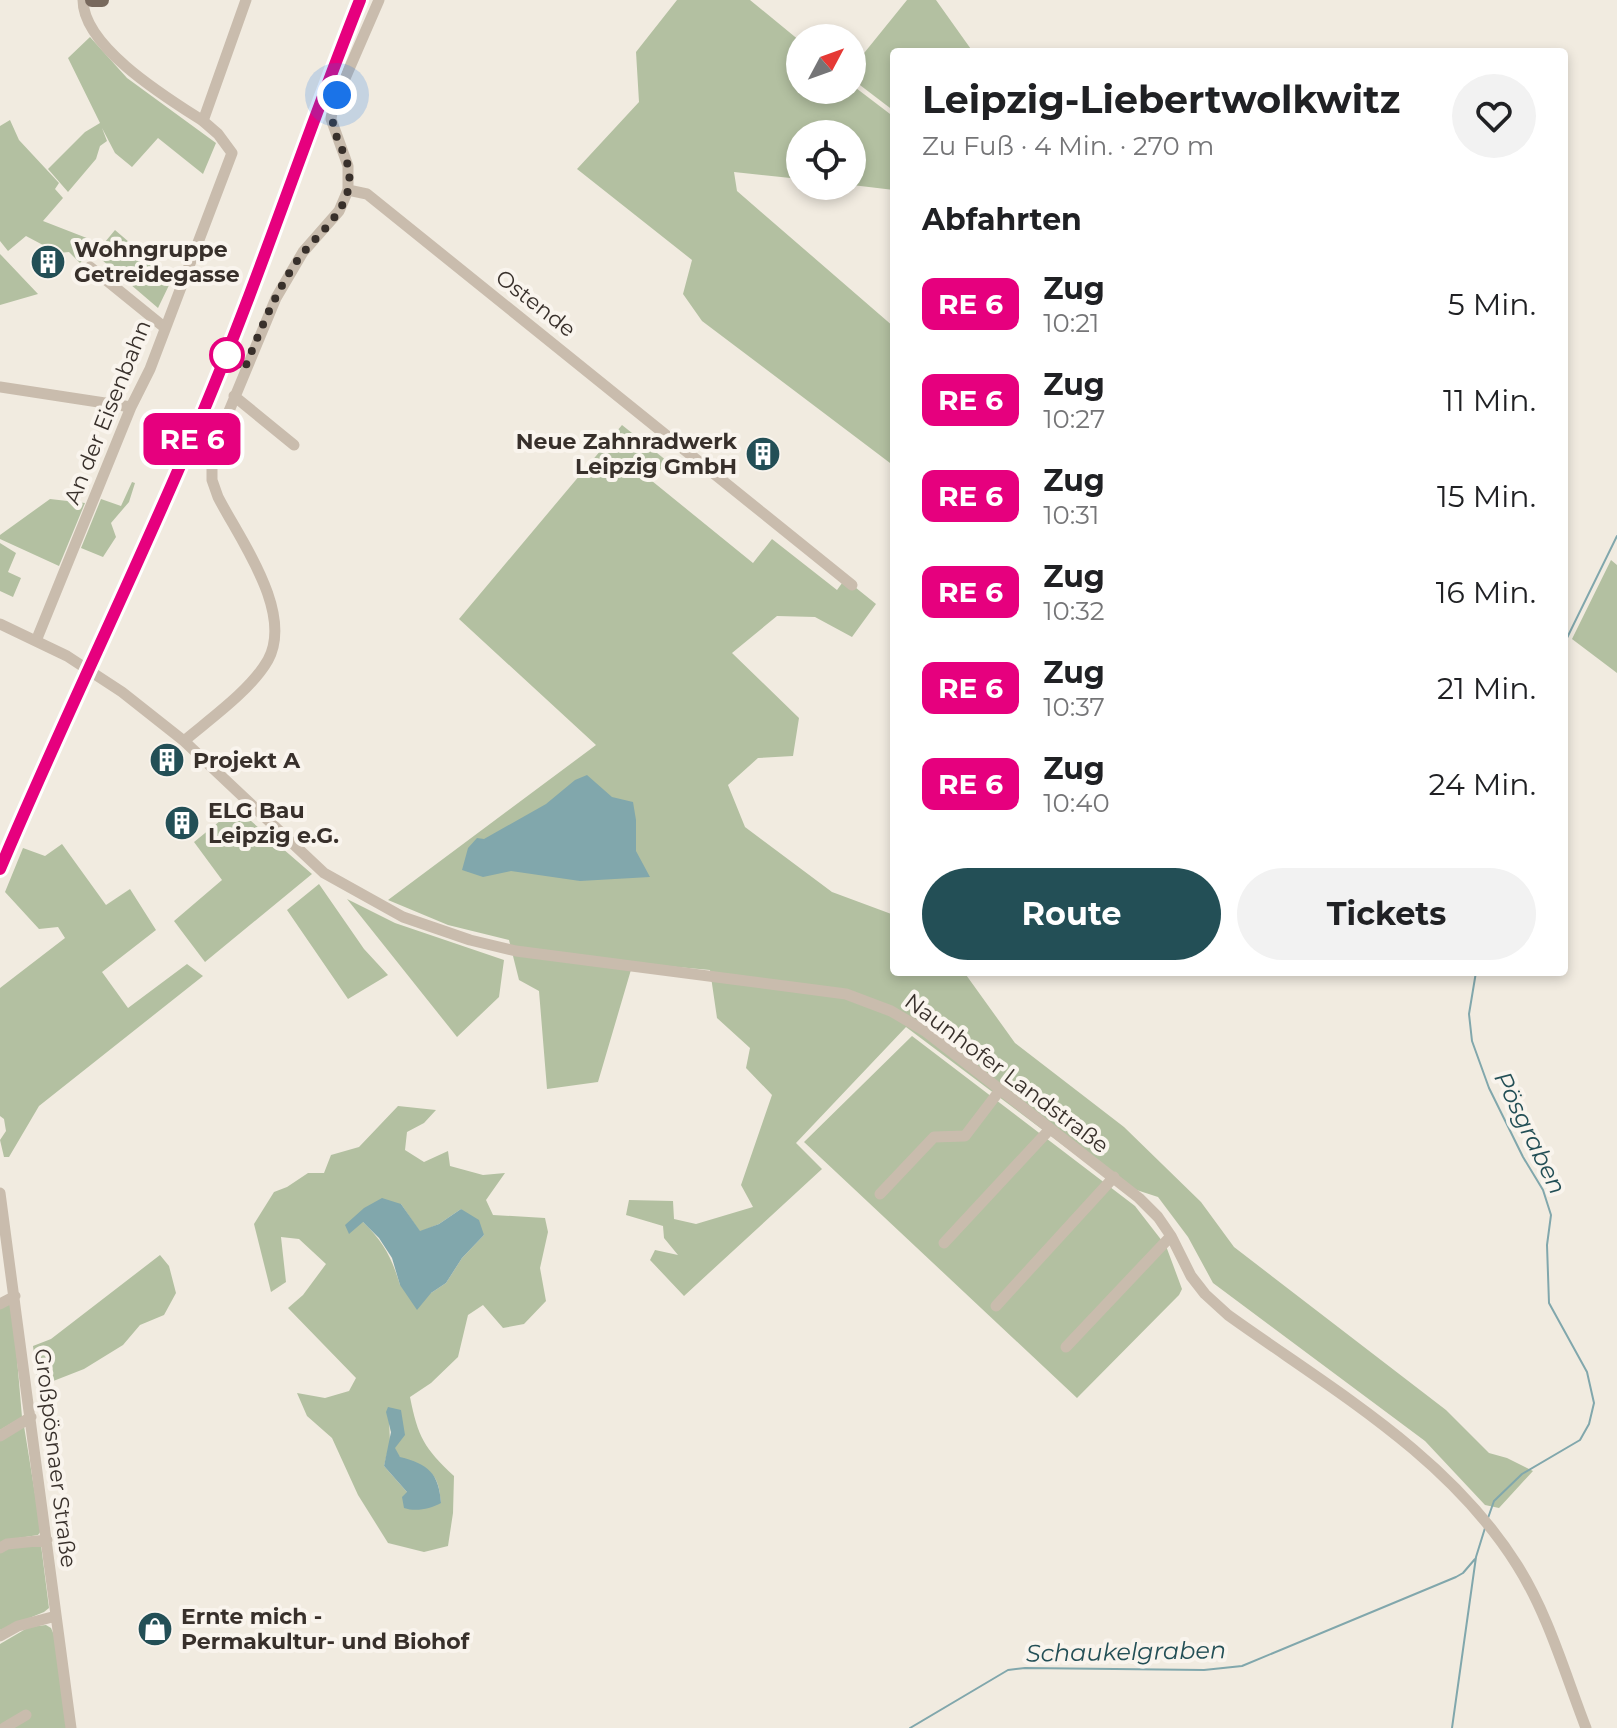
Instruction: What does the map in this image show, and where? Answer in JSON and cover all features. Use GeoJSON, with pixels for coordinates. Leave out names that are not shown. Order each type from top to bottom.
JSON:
{"type":"FeatureCollection","features":[{"type":"Feature","properties":{"kind":"main road"},"geometry":{"type":"LineString","coordinates":[[92,0],[102,0]]}},
{"type":"Feature","properties":{"kind":"street"},"geometry":{"type":"LineString","coordinates":[[83,0],[87,24],[133,73],[203,121],[246,0]]}},
{"type":"Feature","properties":{"kind":"street"},"geometry":{"type":"LineString","coordinates":[[184,741],[255,678],[269,659],[274,638],[272,604],[212,480],[212,452],[264,322],[292,268],[333,219],[348,190],[345,155],[331,119],[333,106],[379,0]]}},
{"type":"Feature","properties":{"kind":"street","name":"An der Eisenbahn"},"geometry":{"type":"LineString","coordinates":[[36,641],[131,407],[150,369],[232,153],[203,121]]}},
{"type":"Feature","properties":{"kind":"street","name":"Ostende"},"geometry":{"type":"LineString","coordinates":[[348,190],[366,193],[852,585]]}},
{"type":"Feature","properties":{"kind":"street"},"geometry":{"type":"LineString","coordinates":[[90,267],[164,327]]}},
{"type":"Feature","properties":{"kind":"street"},"geometry":{"type":"LineString","coordinates":[[0,387],[131,407]]}},
{"type":"Feature","properties":{"kind":"street"},"geometry":{"type":"LineString","coordinates":[[234,396],[294,445]]}},
{"type":"Feature","properties":{"kind":"street","name":"Naunhofer Landstraße"},"geometry":{"type":"LineString","coordinates":[[0,624],[67,656],[122,692],[184,741],[314,866],[403,917],[470,940],[516,951],[846,994],[908,1020],[1114,1177],[1158,1217],[1191,1276],[1205,1294],[1228,1315],[1403,1439],[1479,1512],[1518,1566],[1546,1622],[1586,1728]]}},
{"type":"Feature","properties":{"kind":"street"},"geometry":{"type":"LineString","coordinates":[[880,1194],[934,1137],[965,1136],[1000,1090]]}},
{"type":"Feature","properties":{"kind":"street"},"geometry":{"type":"LineString","coordinates":[[944,1243],[1050,1129]]}},
{"type":"Feature","properties":{"kind":"street"},"geometry":{"type":"LineString","coordinates":[[996,1306],[1114,1177]]}},
{"type":"Feature","properties":{"kind":"street","name":"Großpösnaer Straße"},"geometry":{"type":"LineString","coordinates":[[0,1193],[71,1728]]}},
{"type":"Feature","properties":{"kind":"street"},"geometry":{"type":"LineString","coordinates":[[1066,1347],[1171,1236]]}},
{"type":"Feature","properties":{"kind":"street"},"geometry":{"type":"LineString","coordinates":[[0,1304],[15,1296]]}},
{"type":"Feature","properties":{"kind":"street"},"geometry":{"type":"LineString","coordinates":[[0,1436],[31,1417]]}},
{"type":"Feature","properties":{"kind":"street"},"geometry":{"type":"LineString","coordinates":[[0,1548],[7,1544],[47,1540]]}},
{"type":"Feature","properties":{"kind":"street"},"geometry":{"type":"LineString","coordinates":[[0,1636],[18,1626],[56,1616]]}},
{"type":"Feature","properties":{"kind":"street"},"geometry":{"type":"LineString","coordinates":[[4,1728],[26,1715]]}},
{"type":"Feature","properties":{"kind":"green space"},"geometry":{"type":"Polygon","coordinates":[[[677,0],[750,0],[786,30],[786,104],[866,104],[866,96],[890,114],[890,190],[866,187],[866,120],[786,120],[786,178],[734,172],[737,191],[890,324],[890,463],[702,321],[683,294],[692,260],[577,169],[639,102],[636,52],[677,0]]]}},
{"type":"Feature","properties":{"kind":"green space"},"geometry":{"type":"Polygon","coordinates":[[[907,0],[936,0],[970,48],[890,48],[890,108],[866,90],[866,51],[907,0]]]}},
{"type":"Feature","properties":{"kind":"green space"},"geometry":{"type":"Polygon","coordinates":[[[90,37],[127,78],[216,143],[203,174],[158,138],[132,167],[115,153],[102,128],[107,141],[100,146],[96,159],[68,192],[48,169],[85,132],[100,123],[68,58],[90,37]]]}},
{"type":"Feature","properties":{"kind":"green space"},"geometry":{"type":"Polygon","coordinates":[[[10,120],[19,140],[59,183],[55,189],[63,198],[43,221],[97,242],[80,263],[69,252],[58,253],[26,236],[8,251],[0,241],[0,126],[10,120]]]}},
{"type":"Feature","properties":{"kind":"green space"},"geometry":{"type":"Polygon","coordinates":[[[115,230],[172,279],[158,308],[95,254],[115,230]]]}},
{"type":"Feature","properties":{"kind":"green space"},"geometry":{"type":"Polygon","coordinates":[[[0,254],[2,256],[38,294],[0,305],[0,254]]]}},
{"type":"Feature","properties":{"kind":"green space"},"geometry":{"type":"Polygon","coordinates":[[[622,425],[667,461],[652,481],[753,563],[772,539],[837,590],[845,579],[876,604],[852,637],[815,617],[777,616],[732,653],[799,718],[793,756],[758,758],[728,785],[745,827],[832,892],[890,914],[890,976],[967,976],[1015,1043],[1124,1127],[1201,1202],[1234,1247],[1446,1410],[1489,1453],[1533,1471],[1499,1508],[1485,1505],[1425,1441],[1213,1283],[1188,1237],[1158,1197],[1112,1182],[906,1027],[796,1143],[822,1169],[684,1296],[650,1260],[655,1250],[678,1255],[664,1238],[663,1226],[626,1215],[629,1200],[673,1201],[674,1219],[696,1224],[753,1207],[741,1185],[772,1095],[746,1068],[750,1048],[717,1018],[710,970],[633,963],[598,1082],[547,1089],[539,991],[519,980],[509,940],[448,925],[388,900],[596,745],[459,619],[622,425]]]}},
{"type":"Feature","properties":{"kind":"green space"},"geometry":{"type":"Polygon","coordinates":[[[132,482],[135,483],[129,502],[111,523],[116,537],[103,557],[81,548],[101,499],[121,506],[132,482]]]}},
{"type":"Feature","properties":{"kind":"green space"},"geometry":{"type":"Polygon","coordinates":[[[50,499],[85,503],[59,566],[0,539],[0,535],[50,499]]]}},
{"type":"Feature","properties":{"kind":"green space"},"geometry":{"type":"Polygon","coordinates":[[[0,543],[16,553],[8,572],[21,578],[13,597],[0,591],[0,543]]]}},
{"type":"Feature","properties":{"kind":"green space"},"geometry":{"type":"Polygon","coordinates":[[[1611,560],[1617,565],[1617,673],[1572,639],[1611,560]]]}},
{"type":"Feature","properties":{"kind":"green space"},"geometry":{"type":"Polygon","coordinates":[[[236,808],[312,874],[205,962],[174,921],[222,880],[194,842],[236,808]]]}},
{"type":"Feature","properties":{"kind":"green space"},"geometry":{"type":"Polygon","coordinates":[[[62,844],[106,905],[130,889],[156,930],[102,972],[128,1008],[187,964],[203,976],[39,1106],[9,1157],[4,1157],[0,1140],[6,1131],[4,1119],[0,1116],[0,988],[65,938],[58,927],[39,929],[5,892],[23,848],[45,856],[62,844]]]}},
{"type":"Feature","properties":{"kind":"green space"},"geometry":{"type":"Polygon","coordinates":[[[319,884],[364,949],[388,975],[348,999],[287,910],[319,884]]]}},
{"type":"Feature","properties":{"kind":"green space"},"geometry":{"type":"Polygon","coordinates":[[[347,899],[395,923],[504,960],[499,997],[457,1037],[347,899]]]}},
{"type":"Feature","properties":{"kind":"green space"},"geometry":{"type":"Polygon","coordinates":[[[912,1036],[1135,1206],[1166,1246],[1182,1289],[1179,1295],[1077,1398],[804,1142],[912,1036]]]}},
{"type":"Feature","properties":{"kind":"green space"},"geometry":{"type":"Polygon","coordinates":[[[398,1106],[436,1110],[424,1123],[407,1132],[405,1150],[424,1162],[448,1151],[450,1166],[483,1175],[505,1173],[486,1200],[493,1215],[545,1218],[548,1232],[540,1268],[546,1301],[524,1324],[503,1328],[483,1305],[468,1315],[458,1357],[431,1383],[410,1397],[424,1441],[454,1476],[448,1546],[424,1552],[388,1543],[358,1495],[332,1438],[307,1416],[297,1393],[325,1398],[349,1391],[356,1378],[288,1308],[303,1295],[326,1264],[299,1239],[281,1237],[286,1282],[271,1292],[254,1224],[274,1192],[308,1173],[324,1173],[331,1155],[359,1147],[398,1106]],[[401,1204],[363,1222],[386,1250],[400,1285],[431,1293],[446,1283],[462,1258],[484,1235],[461,1209],[420,1232],[401,1204]],[[389,1417],[390,1442],[384,1466],[407,1492],[441,1503],[439,1488],[431,1473],[405,1462],[398,1455],[389,1417]]]}},
{"type":"Feature","properties":{"kind":"green space"},"geometry":{"type":"Polygon","coordinates":[[[160,1255],[169,1266],[176,1293],[164,1315],[140,1325],[123,1345],[84,1369],[38,1387],[33,1346],[51,1339],[160,1255]]]}},
{"type":"Feature","properties":{"kind":"green space"},"geometry":{"type":"Polygon","coordinates":[[[12,1300],[22,1417],[0,1430],[0,1308],[12,1300]]]}},
{"type":"Feature","properties":{"kind":"green space"},"geometry":{"type":"Polygon","coordinates":[[[24,1426],[41,1531],[38,1535],[0,1543],[0,1441],[24,1426]]]}},
{"type":"Feature","properties":{"kind":"green space"},"geometry":{"type":"Polygon","coordinates":[[[41,1545],[49,1608],[0,1630],[0,1553],[10,1547],[41,1545]]]}},
{"type":"Feature","properties":{"kind":"green space"},"geometry":{"type":"Polygon","coordinates":[[[46,1625],[54,1635],[67,1728],[0,1728],[0,1644],[29,1627],[46,1625]]]}},
{"type":"Feature","properties":{"kind":"water"},"geometry":{"type":"Polygon","coordinates":[[[587,775],[612,797],[633,802],[636,851],[650,877],[580,881],[511,871],[483,877],[462,870],[468,848],[477,838],[484,839],[546,804],[575,780],[587,775]]]}},
{"type":"Feature","properties":{"kind":"water"},"geometry":{"type":"Polygon","coordinates":[[[382,1198],[401,1204],[420,1231],[439,1224],[461,1209],[479,1220],[484,1235],[462,1258],[446,1283],[431,1293],[417,1310],[400,1285],[392,1258],[379,1238],[363,1222],[349,1234],[345,1225],[364,1208],[382,1198]]]}},
{"type":"Feature","properties":{"kind":"water"},"geometry":{"type":"Polygon","coordinates":[[[388,1407],[401,1410],[405,1435],[395,1448],[400,1457],[430,1471],[438,1484],[441,1503],[423,1509],[404,1508],[402,1497],[407,1492],[384,1466],[391,1432],[386,1412],[388,1407]]]}},
{"type":"Feature","properties":{"kind":"waterway","name":"Pösgraben"},"geometry":{"type":"LineString","coordinates":[[1568,636],[1617,536]]}},
{"type":"Feature","properties":{"kind":"waterway","name":"Pösgraben"},"geometry":{"type":"LineString","coordinates":[[1475,976],[1469,1014],[1472,1041],[1489,1088],[1543,1190],[1551,1215],[1547,1245],[1549,1303],[1587,1372],[1594,1403],[1589,1424],[1580,1440],[1522,1474],[1494,1501],[1488,1518]]}},
{"type":"Feature","properties":{"kind":"waterway","name":"Pösgraben"},"geometry":{"type":"LineString","coordinates":[[1452,1728],[1476,1557],[1485,1528]]}},
{"type":"Feature","properties":{"kind":"waterway","name":"Schaukelgraben"},"geometry":{"type":"LineString","coordinates":[[910,1728],[1008,1670],[1204,1670],[1242,1666],[1456,1577],[1475,1559]]}},
{"type":"Feature","properties":{"kind":"railway"},"geometry":{"type":"LineString","coordinates":[[0,869],[195,431],[360,0]]}},
{"type":"Feature","properties":{"kind":"train"},"geometry":{"type":"LineString","coordinates":[[0,869],[195,433],[270,243],[360,0]]}},
{"type":"Feature","properties":{"kind":"place","name":"Wohngruppe Getreidegasse"},"geometry":{"type":"Point","coordinates":[48,262]}},
{"type":"Feature","properties":{"kind":"place","name":"Neue Zahnradwerk Leipzig GmbH"},"geometry":{"type":"Point","coordinates":[763,454]}},
{"type":"Feature","properties":{"kind":"place","name":"Projekt A"},"geometry":{"type":"Point","coordinates":[167,760]}},
{"type":"Feature","properties":{"kind":"place","name":"ELG Bau Leipzig e.G."},"geometry":{"type":"Point","coordinates":[182,823]}},
{"type":"Feature","properties":{"kind":"place","name":"Ernte mich - Permakultur- und Biohof"},"geometry":{"type":"Point","coordinates":[155,1629]}},
{"type":"Feature","properties":{"kind":"route"},"geometry":{"type":"LineString","coordinates":[[227,355],[244,370],[292,268],[344,202],[348,190],[348,166],[331,119],[337,95]]}}]}
